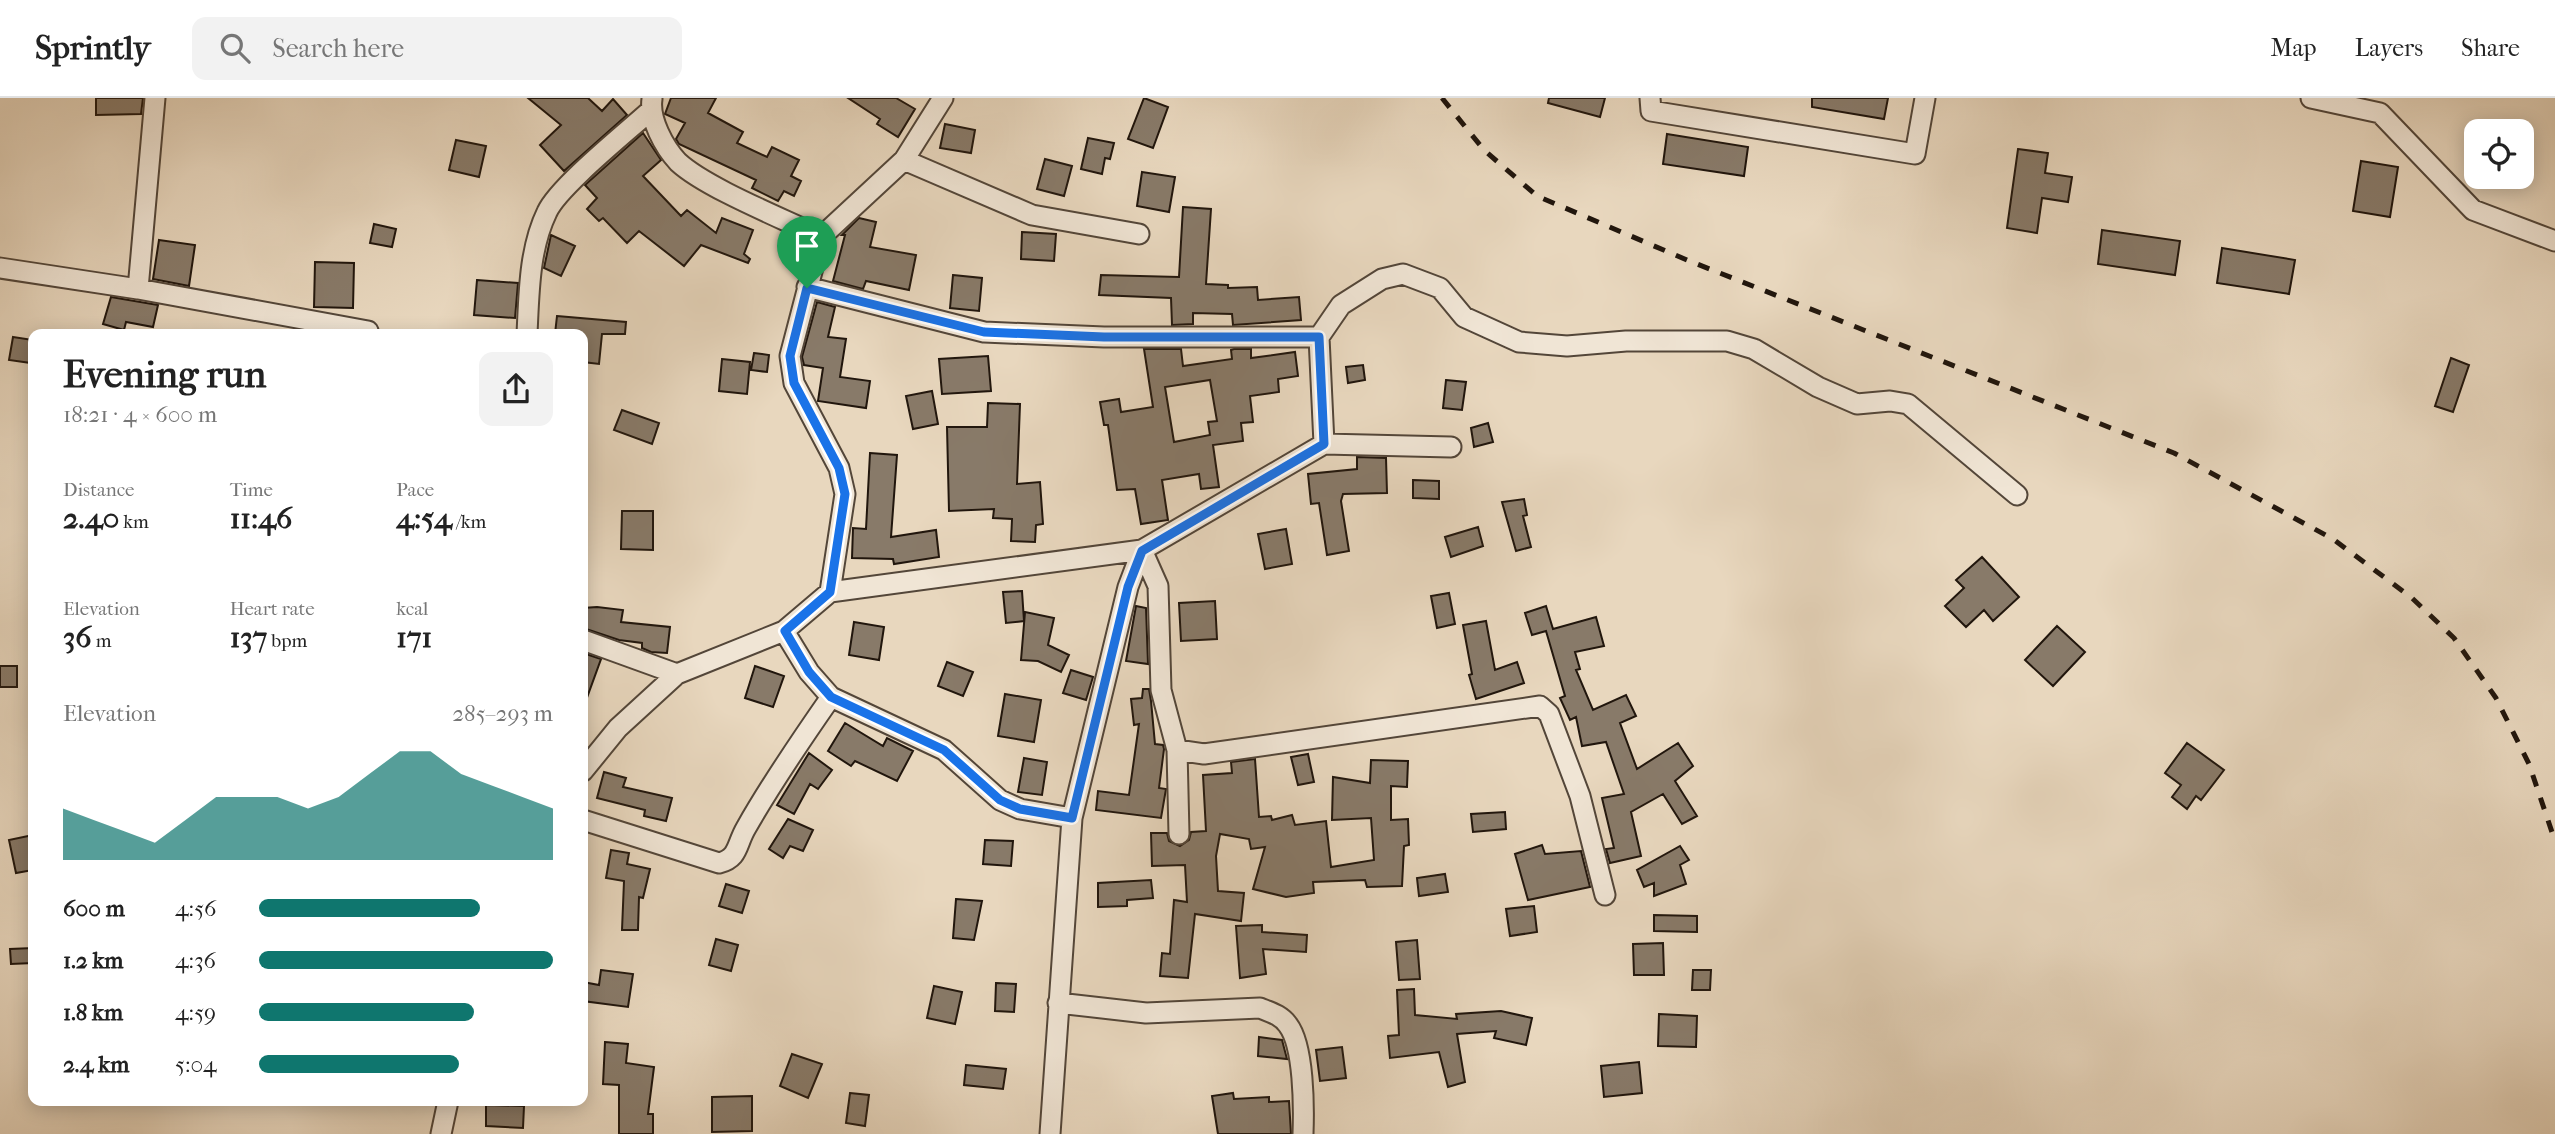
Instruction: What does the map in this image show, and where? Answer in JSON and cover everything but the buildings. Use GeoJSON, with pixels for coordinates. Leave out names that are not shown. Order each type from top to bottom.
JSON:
{"type":"FeatureCollection","features":[{"type":"Feature","properties":{"kind":"street"},"geometry":{"type":"LineString","coordinates":[[138,289],[155,98]]}},
{"type":"Feature","properties":{"kind":"street"},"geometry":{"type":"LineString","coordinates":[[830,592],[845,494],[839,468],[794,383],[790,356],[821,237],[904,160],[943,98]]}},
{"type":"Feature","properties":{"kind":"street"},"geometry":{"type":"LineString","coordinates":[[1650,98],[1651,111],[1915,154],[1925,98]]}},
{"type":"Feature","properties":{"kind":"street"},"geometry":{"type":"LineString","coordinates":[[2311,98],[2380,113],[2473,210],[2555,241]]}},
{"type":"Feature","properties":{"kind":"street"},"geometry":{"type":"LineString","coordinates":[[527,329],[530,270],[547,211],[560,194],[652,104],[660,134],[678,162],[718,187],[821,237]]}},
{"type":"Feature","properties":{"kind":"street"},"geometry":{"type":"LineString","coordinates":[[904,160],[1032,215],[1139,234]]}},
{"type":"Feature","properties":{"kind":"street"},"geometry":{"type":"LineString","coordinates":[[0,268],[138,289],[357,329]]}},
{"type":"Feature","properties":{"kind":"street"},"geometry":{"type":"LineString","coordinates":[[1324,444],[1319,337],[1341,305],[1382,279],[1403,274],[1440,288],[1464,317],[1519,342],[1567,346],[1626,341],[1727,341],[1754,349],[1818,387],[1857,404],[1890,401],[1908,404],[2017,495]]}},
{"type":"Feature","properties":{"kind":"street"},"geometry":{"type":"LineString","coordinates":[[807,288],[984,332],[1104,337],[1319,337]]}},
{"type":"Feature","properties":{"kind":"street"},"geometry":{"type":"LineString","coordinates":[[588,765],[618,728],[677,674],[785,631],[830,592],[1142,551],[1324,444],[1451,447]]}},
{"type":"Feature","properties":{"kind":"street"},"geometry":{"type":"LineString","coordinates":[[1142,551],[1158,586],[1161,690],[1177,750],[1179,834]]}},
{"type":"Feature","properties":{"kind":"street"},"geometry":{"type":"LineString","coordinates":[[1050,1134],[1072,818],[1128,587],[1142,551]]}},
{"type":"Feature","properties":{"kind":"street"},"geometry":{"type":"LineString","coordinates":[[785,631],[809,672],[831,697],[944,750],[1000,800],[1020,809],[1072,818]]}},
{"type":"Feature","properties":{"kind":"street"},"geometry":{"type":"LineString","coordinates":[[588,642],[677,674]]}},
{"type":"Feature","properties":{"kind":"street"},"geometry":{"type":"LineString","coordinates":[[588,822],[719,863],[729,861],[735,857],[742,836],[777,774],[831,697]]}},
{"type":"Feature","properties":{"kind":"street"},"geometry":{"type":"LineString","coordinates":[[1177,750],[1204,754],[1539,705],[1549,714],[1580,796],[1605,895]]}},
{"type":"Feature","properties":{"kind":"street"},"geometry":{"type":"LineString","coordinates":[[1058,1003],[1146,1013],[1259,1008],[1276,1014],[1288,1025],[1297,1045],[1303,1134]]}},
{"type":"Feature","properties":{"kind":"street"},"geometry":{"type":"LineString","coordinates":[[441,1134],[447,1106]]}},
{"type":"Feature","properties":{"kind":"railway"},"geometry":{"type":"LineString","coordinates":[[1442,98],[1484,150],[1537,196],[1687,260],[2174,453],[2333,539],[2412,598],[2454,638],[2496,698],[2529,764],[2555,841]]}},
{"type":"Feature","properties":{"kind":"route"},"geometry":{"type":"LineString","coordinates":[[807,288],[984,332],[1104,337],[1319,337],[1324,444],[1142,551],[1128,587],[1072,818],[1020,809],[1000,800],[944,750],[831,697],[809,672],[785,631],[830,592],[842,530],[845,494],[839,468],[794,383],[790,356],[807,288]]}}]}
